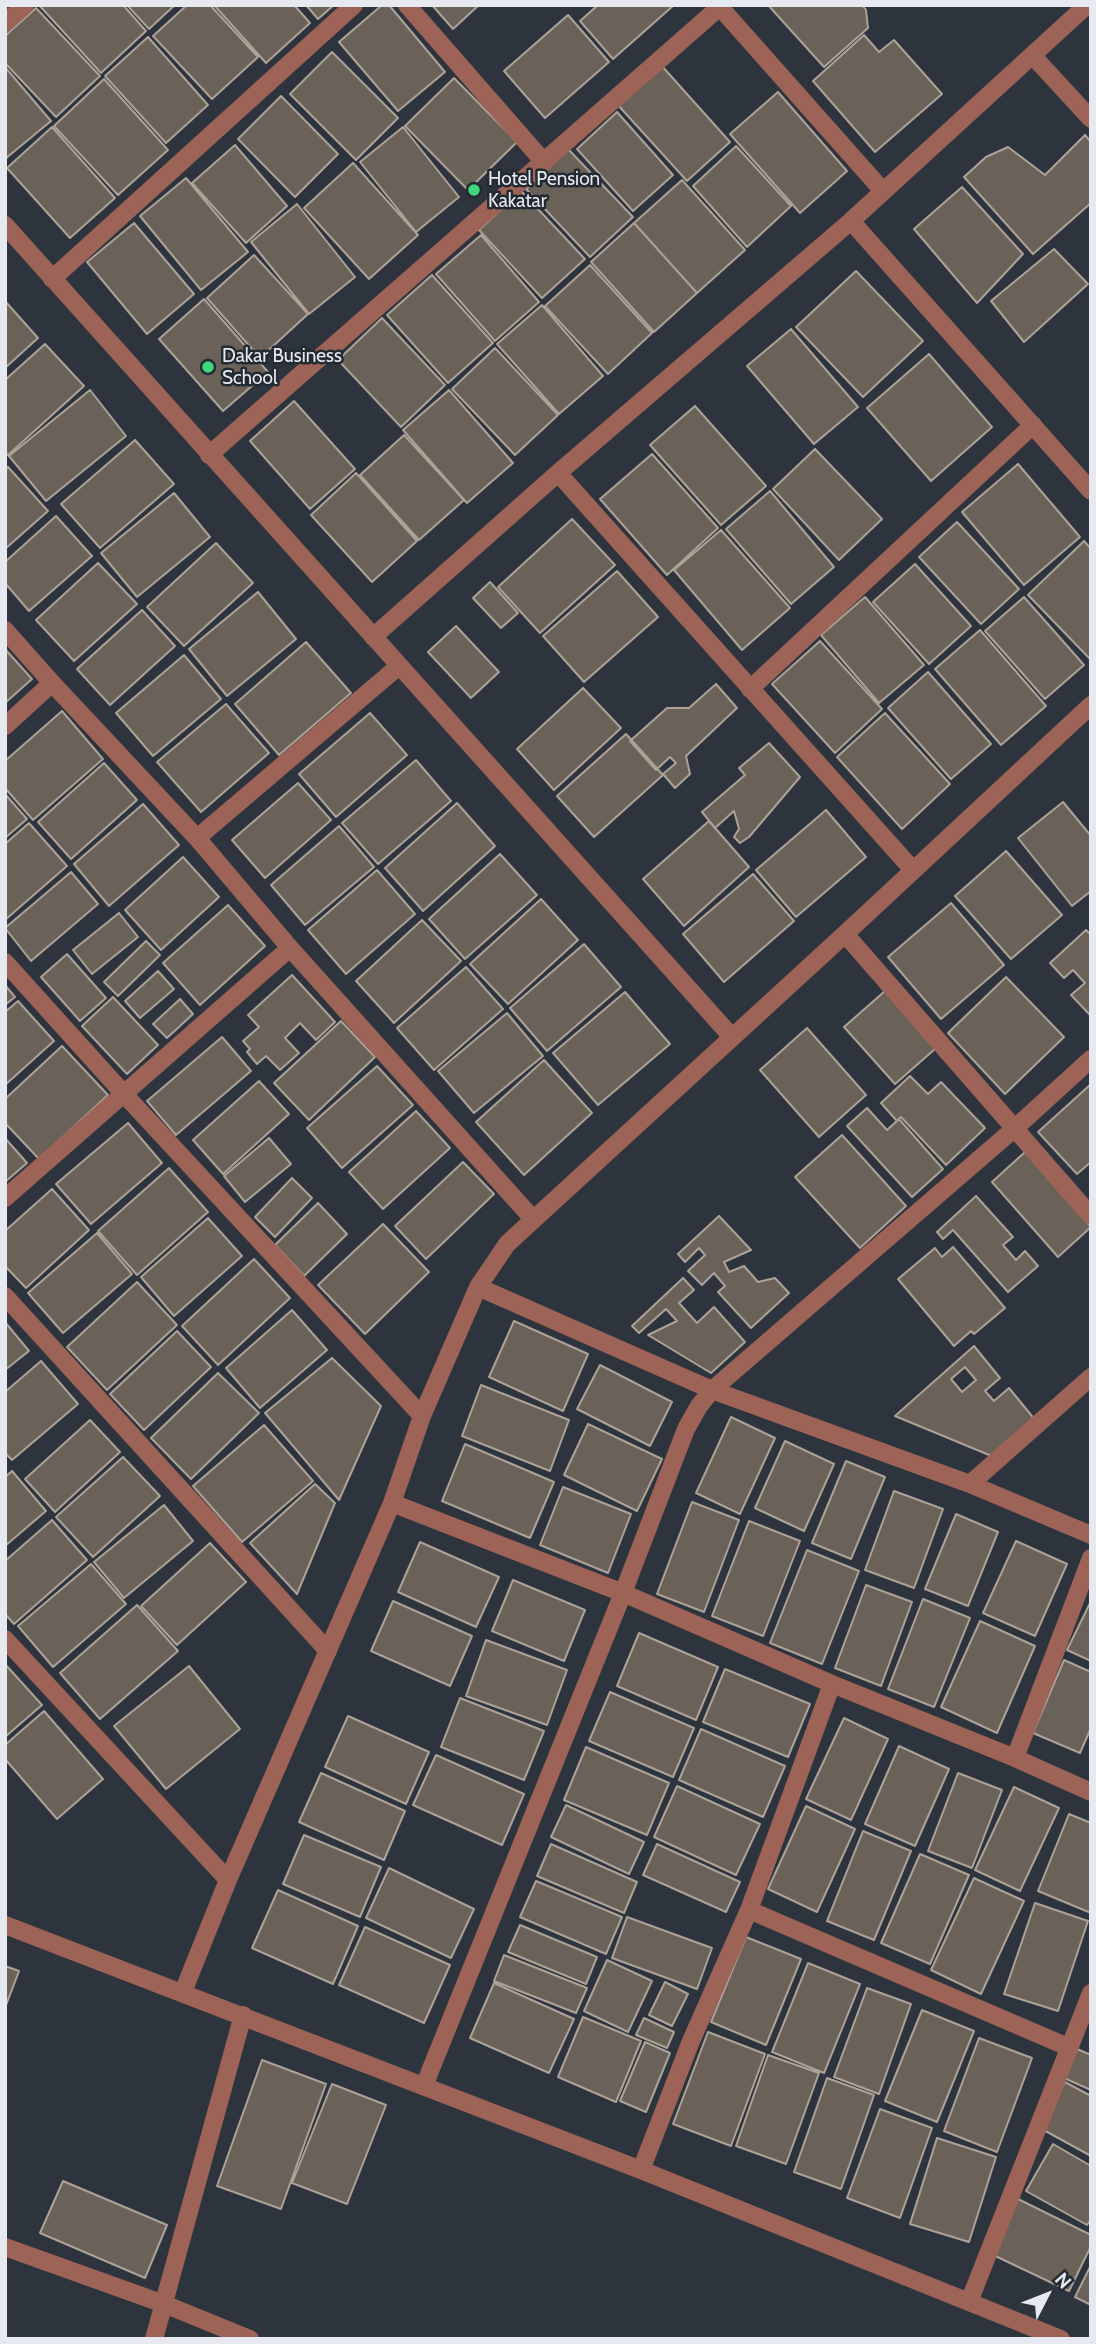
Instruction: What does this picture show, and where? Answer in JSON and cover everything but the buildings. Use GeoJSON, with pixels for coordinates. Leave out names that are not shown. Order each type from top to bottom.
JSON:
{"type":"FeatureCollection","features":[{"type":"Feature","properties":{"kind":"street"},"geometry":{"type":"LineString","coordinates":[[5,23],[25,5]]}},
{"type":"Feature","properties":{"kind":"street"},"geometry":{"type":"LineString","coordinates":[[52,279],[354,5]]}},
{"type":"Feature","properties":{"kind":"street"},"geometry":{"type":"LineString","coordinates":[[407,5],[544,162]]}},
{"type":"Feature","properties":{"kind":"street"},"geometry":{"type":"LineString","coordinates":[[373,637],[558,473],[851,221],[1087,5]]}},
{"type":"Feature","properties":{"kind":"street"},"geometry":{"type":"LineString","coordinates":[[209,455],[720,6],[883,191]]}},
{"type":"Feature","properties":{"kind":"street"},"geometry":{"type":"LineString","coordinates":[[1032,55],[1091,119]]}},
{"type":"Feature","properties":{"kind":"street"},"geometry":{"type":"LineString","coordinates":[[851,221],[1091,491]]}},
{"type":"Feature","properties":{"kind":"street"},"geometry":{"type":"LineString","coordinates":[[5,225],[732,1037]]}},
{"type":"Feature","properties":{"kind":"street"},"geometry":{"type":"LineString","coordinates":[[750,689],[1033,425]]}},
{"type":"Feature","properties":{"kind":"street"},"geometry":{"type":"LineString","coordinates":[[558,473],[913,870]]}},
{"type":"Feature","properties":{"kind":"street"},"geometry":{"type":"LineString","coordinates":[[5,630],[197,838],[290,948],[533,1219]]}},
{"type":"Feature","properties":{"kind":"street"},"geometry":{"type":"LineString","coordinates":[[197,838],[399,666]]}},
{"type":"Feature","properties":{"kind":"street"},"geometry":{"type":"LineString","coordinates":[[5,726],[52,683]]}},
{"type":"Feature","properties":{"kind":"street"},"geometry":{"type":"LineString","coordinates":[[183,1992],[228,1880],[391,1503],[422,1416],[478,1287],[507,1244],[1091,705]]}},
{"type":"Feature","properties":{"kind":"street"},"geometry":{"type":"LineString","coordinates":[[845,934],[1091,1216]]}},
{"type":"Feature","properties":{"kind":"street"},"geometry":{"type":"LineString","coordinates":[[5,1198],[290,948]]}},
{"type":"Feature","properties":{"kind":"street"},"geometry":{"type":"LineString","coordinates":[[5,962],[422,1416]]}},
{"type":"Feature","properties":{"kind":"street"},"geometry":{"type":"LineString","coordinates":[[424,2086],[623,1593],[686,1429],[699,1406],[712,1390],[1091,1059]]}},
{"type":"Feature","properties":{"kind":"street"},"geometry":{"type":"LineString","coordinates":[[478,1287],[712,1390],[970,1484],[1091,1535]]}},
{"type":"Feature","properties":{"kind":"street"},"geometry":{"type":"LineString","coordinates":[[5,1296],[328,1651]]}},
{"type":"Feature","properties":{"kind":"street"},"geometry":{"type":"LineString","coordinates":[[970,1484],[1091,1377]]}},
{"type":"Feature","properties":{"kind":"street"},"geometry":{"type":"LineString","coordinates":[[391,1503],[623,1593],[1091,1792]]}},
{"type":"Feature","properties":{"kind":"street"},"geometry":{"type":"LineString","coordinates":[[1015,1758],[1091,1558]]}},
{"type":"Feature","properties":{"kind":"street"},"geometry":{"type":"LineString","coordinates":[[5,1639],[228,1880]]}},
{"type":"Feature","properties":{"kind":"street"},"geometry":{"type":"LineString","coordinates":[[641,2170],[691,2041],[749,1910],[832,1684]]}},
{"type":"Feature","properties":{"kind":"street"},"geometry":{"type":"LineString","coordinates":[[749,1910],[1068,2047]]}},
{"type":"Feature","properties":{"kind":"street"},"geometry":{"type":"LineString","coordinates":[[5,1925],[641,2170],[1061,2339]]}},
{"type":"Feature","properties":{"kind":"street"},"geometry":{"type":"LineString","coordinates":[[969,2302],[1091,1993]]}},
{"type":"Feature","properties":{"kind":"street"},"geometry":{"type":"LineString","coordinates":[[154,2339],[243,2015]]}},
{"type":"Feature","properties":{"kind":"street"},"geometry":{"type":"LineString","coordinates":[[5,2247],[164,2304],[250,2339]]}},
{"type":"Feature","properties":{"kind":"place","name":"Hotel Pension Kakatar"},"geometry":{"type":"Point","coordinates":[474,190]}},
{"type":"Feature","properties":{"kind":"place","name":"Dakar Business School"},"geometry":{"type":"Point","coordinates":[208,367]}}]}
